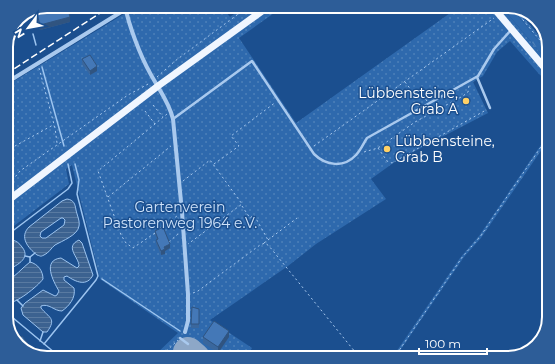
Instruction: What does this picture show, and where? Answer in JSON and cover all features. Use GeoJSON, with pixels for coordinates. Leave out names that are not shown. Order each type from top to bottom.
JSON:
{"type":"FeatureCollection","features":[{"type":"Feature","properties":{"kind":"main road"},"geometry":{"type":"LineString","coordinates":[[13,196],[156,83],[259,13]]}},
{"type":"Feature","properties":{"kind":"main road"},"geometry":{"type":"LineString","coordinates":[[498,13],[542,65]]}},
{"type":"Feature","properties":{"kind":"street"},"geometry":{"type":"LineString","coordinates":[[13,79],[117,13]]}},
{"type":"Feature","properties":{"kind":"street"},"geometry":{"type":"LineString","coordinates":[[127,13],[142,56],[171,111],[173,119],[184,229],[188,294],[188,321],[185,332]]}},
{"type":"Feature","properties":{"kind":"lane"},"geometry":{"type":"LineString","coordinates":[[173,119],[252,61],[317,158],[330,164],[343,163],[357,154],[367,138],[469,80],[477,77],[494,49],[512,29]]}},
{"type":"Feature","properties":{"kind":"lane"},"geometry":{"type":"LineString","coordinates":[[477,77],[490,108]]}},
{"type":"Feature","properties":{"kind":"lane"},"geometry":{"type":"LineString","coordinates":[[180,338],[188,344]]}},
{"type":"Feature","properties":{"kind":"path"},"geometry":{"type":"LineString","coordinates":[[13,180],[20,171],[128,95],[156,83],[175,61],[240,13]]}},
{"type":"Feature","properties":{"kind":"path"},"geometry":{"type":"LineString","coordinates":[[518,14],[541,42]]}},
{"type":"Feature","properties":{"kind":"path"},"geometry":{"type":"LineString","coordinates":[[310,149],[493,18]]}},
{"type":"Feature","properties":{"kind":"path"},"geometry":{"type":"LineString","coordinates":[[37,64],[57,136],[57,144]]}},
{"type":"Feature","properties":{"kind":"path"},"geometry":{"type":"LineString","coordinates":[[357,154],[378,148],[415,122],[468,92],[469,80]]}},
{"type":"Feature","properties":{"kind":"path"},"geometry":{"type":"LineString","coordinates":[[405,82],[415,95],[422,94],[429,103]]}},
{"type":"Feature","properties":{"kind":"path"},"geometry":{"type":"LineString","coordinates":[[213,165],[240,146],[231,136],[278,100]]}},
{"type":"Feature","properties":{"kind":"path"},"geometry":{"type":"LineString","coordinates":[[153,105],[163,117]]}},
{"type":"Feature","properties":{"kind":"path"},"geometry":{"type":"LineString","coordinates":[[378,148],[387,162],[392,163],[490,108]]}},
{"type":"Feature","properties":{"kind":"path"},"geometry":{"type":"LineString","coordinates":[[145,111],[155,124]]}},
{"type":"Feature","properties":{"kind":"path"},"geometry":{"type":"LineString","coordinates":[[171,111],[98,171],[123,239],[132,248],[182,212]]}},
{"type":"Feature","properties":{"kind":"path"},"geometry":{"type":"LineString","coordinates":[[13,147],[54,124]]}},
{"type":"Feature","properties":{"kind":"path"},"geometry":{"type":"LineString","coordinates":[[108,197],[175,142]]}},
{"type":"Feature","properties":{"kind":"path"},"geometry":{"type":"LineString","coordinates":[[399,351],[463,256],[480,237],[542,145]]}},
{"type":"Feature","properties":{"kind":"path"},"geometry":{"type":"LineString","coordinates":[[180,184],[210,160],[242,204],[241,205],[250,218],[254,215],[268,240]]}},
{"type":"Feature","properties":{"kind":"path"},"geometry":{"type":"LineString","coordinates":[[185,246],[241,205]]}},
{"type":"Feature","properties":{"kind":"path"},"geometry":{"type":"LineString","coordinates":[[188,294],[198,291],[297,218]]}},
{"type":"Feature","properties":{"kind":"path"},"geometry":{"type":"LineString","coordinates":[[168,243],[184,229]]}},
{"type":"Feature","properties":{"kind":"path"},"geometry":{"type":"LineString","coordinates":[[263,244],[269,246],[354,351]]}},
{"type":"Feature","properties":{"kind":"path"},"geometry":{"type":"LineString","coordinates":[[166,351],[180,338]]}},
{"type":"Feature","properties":{"kind":"green space","name":"Gartenverein Pastorenweg 1964 e.V."},"geometry":{"type":"Polygon","coordinates":[[[227,13],[230,17],[235,13],[274,13],[239,38],[296,123],[450,13],[507,13],[542,55],[542,77],[510,41],[497,52],[483,76],[473,82],[488,113],[396,161],[371,179],[386,199],[316,244],[288,266],[210,320],[252,348],[250,351],[159,351],[178,333],[100,279],[72,165],[66,169],[69,184],[13,227],[13,82],[124,14],[227,13]]]}},
{"type":"Feature","properties":{"kind":"green space"},"geometry":{"type":"Polygon","coordinates":[[[507,13],[516,14],[542,45],[542,55],[507,13]]]}},
{"type":"Feature","properties":{"kind":"green space"},"geometry":{"type":"Polygon","coordinates":[[[516,14],[522,16],[541,38],[542,45],[516,14]]]}},
{"type":"Feature","properties":{"kind":"green space"},"geometry":{"type":"Polygon","coordinates":[[[542,143],[542,149],[481,238],[464,257],[400,351],[397,351],[460,258],[479,236],[542,143]]]}},
{"type":"Feature","properties":{"kind":"shaded area"},"geometry":{"type":"Polygon","coordinates":[[[67,199],[74,203],[79,222],[78,229],[69,237],[55,245],[46,254],[41,256],[37,255],[26,242],[26,231],[62,201],[67,199]],[[63,218],[41,232],[40,236],[42,238],[46,238],[64,225],[65,220],[63,218]]]}},
{"type":"Feature","properties":{"kind":"shaded area"},"geometry":{"type":"Polygon","coordinates":[[[13,240],[20,244],[25,251],[24,259],[14,267],[13,240]]]}},
{"type":"Feature","properties":{"kind":"shaded area"},"geometry":{"type":"Polygon","coordinates":[[[79,240],[82,243],[93,275],[91,279],[85,282],[74,280],[67,276],[64,277],[64,280],[74,288],[73,298],[67,307],[62,311],[56,310],[49,306],[41,306],[52,321],[47,332],[43,332],[23,315],[21,308],[25,303],[43,290],[55,296],[57,295],[59,291],[52,277],[50,267],[55,260],[61,258],[77,268],[79,266],[72,249],[75,243],[79,240]]]}},
{"type":"Feature","properties":{"kind":"shaded area"},"geometry":{"type":"Polygon","coordinates":[[[30,262],[40,268],[43,279],[31,290],[13,302],[13,277],[30,262]]]}},
{"type":"Feature","properties":{"kind":"building"},"geometry":{"type":"Polygon","coordinates":[[[47,13],[69,13],[70,17],[40,25],[37,15],[47,13]]]}},
{"type":"Feature","properties":{"kind":"building"},"geometry":{"type":"Polygon","coordinates":[[[90,55],[97,66],[90,71],[82,59],[90,55]]]}},
{"type":"Feature","properties":{"kind":"building"},"geometry":{"type":"Polygon","coordinates":[[[163,227],[170,244],[164,247],[165,249],[161,251],[156,240],[158,239],[155,231],[163,227]]]}},
{"type":"Feature","properties":{"kind":"building"},"geometry":{"type":"Polygon","coordinates":[[[192,307],[199,309],[199,324],[191,324],[192,307]]]}},
{"type":"Feature","properties":{"kind":"building"},"geometry":{"type":"Polygon","coordinates":[[[214,321],[229,331],[218,347],[203,337],[214,321]]]}},
{"type":"Feature","properties":{"kind":"building"},"geometry":{"type":"Polygon","coordinates":[[[22,336],[28,344],[23,341],[20,337],[22,336]]]}},
{"type":"Feature","properties":{"kind":"waterway"},"geometry":{"type":"LineString","coordinates":[[33,34],[36,45]]}},
{"type":"Feature","properties":{"kind":"waterway"},"geometry":{"type":"LineString","coordinates":[[42,67],[64,146]]}},
{"type":"Feature","properties":{"kind":"waterway"},"geometry":{"type":"LineString","coordinates":[[13,231],[68,189],[72,183],[68,164]]}},
{"type":"Feature","properties":{"kind":"waterway"},"geometry":{"type":"LineString","coordinates":[[44,344],[98,276],[77,194],[79,180],[75,164]]}},
{"type":"Feature","properties":{"kind":"waterway"},"geometry":{"type":"LineString","coordinates":[[30,257],[35,253]]}},
{"type":"Feature","properties":{"kind":"waterway"},"geometry":{"type":"LineString","coordinates":[[25,256],[30,257]]}},
{"type":"Feature","properties":{"kind":"waterway"},"geometry":{"type":"LineString","coordinates":[[30,257],[30,262]]}},
{"type":"Feature","properties":{"kind":"waterway"},"geometry":{"type":"LineString","coordinates":[[102,279],[180,331]]}},
{"type":"Feature","properties":{"kind":"waterway"},"geometry":{"type":"LineString","coordinates":[[17,300],[23,306]]}},
{"type":"Feature","properties":{"kind":"waterway"},"geometry":{"type":"LineString","coordinates":[[13,318],[53,351]]}},
{"type":"Feature","properties":{"kind":"waterway"},"geometry":{"type":"LineString","coordinates":[[40,341],[43,332]]}},
{"type":"Feature","properties":{"kind":"railway"},"geometry":{"type":"LineString","coordinates":[[13,69],[100,13]]}},
{"type":"Feature","properties":{"kind":"place","name":"Lübbensteine, Grab A"},"geometry":{"type":"Point","coordinates":[466,101]}},
{"type":"Feature","properties":{"kind":"place","name":"Lübbensteine, Grab B"},"geometry":{"type":"Point","coordinates":[387,149]}}]}
